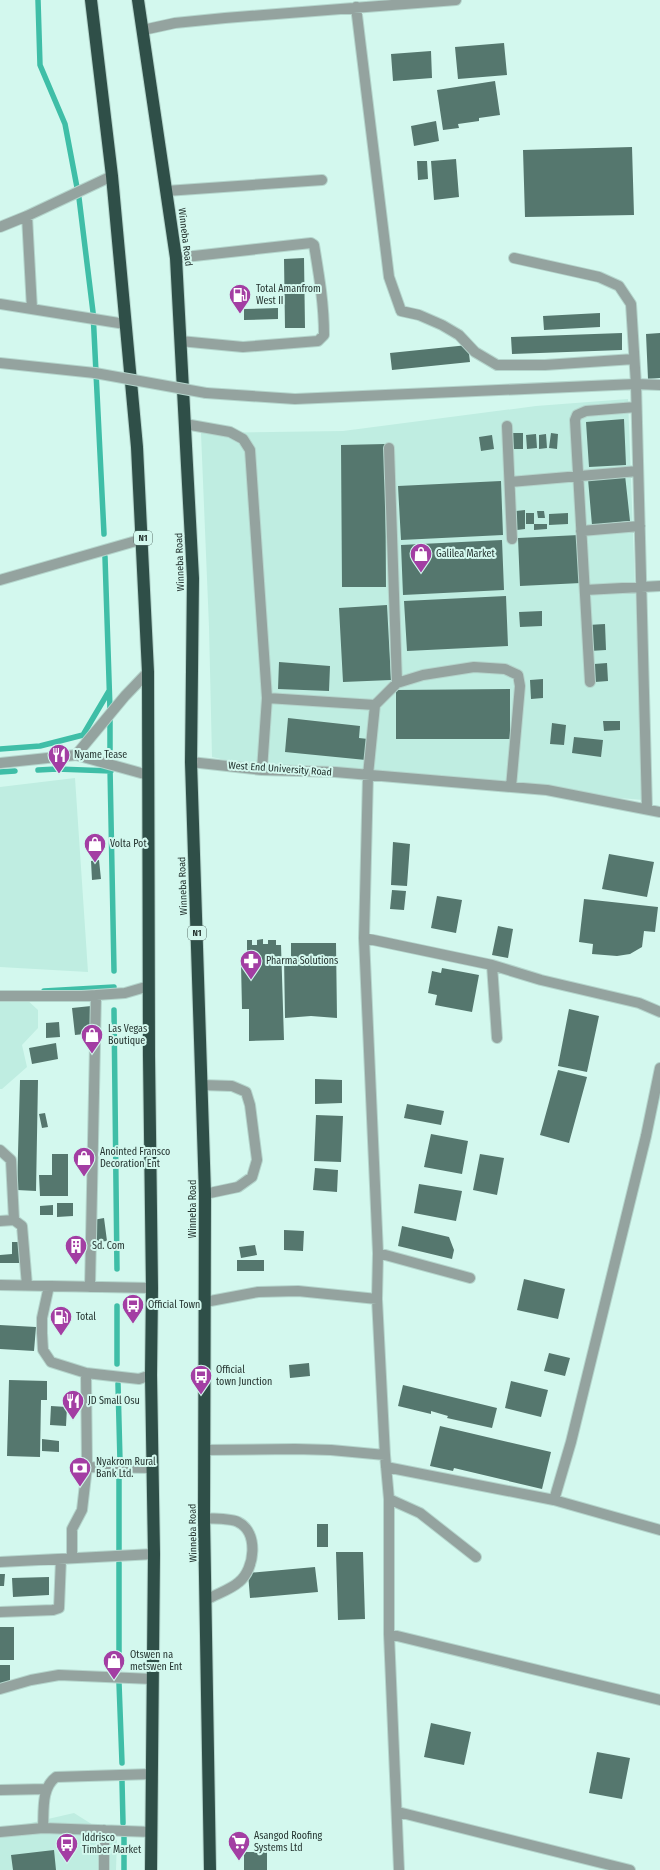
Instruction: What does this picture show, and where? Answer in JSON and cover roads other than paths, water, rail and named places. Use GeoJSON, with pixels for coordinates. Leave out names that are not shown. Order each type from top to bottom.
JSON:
{"type":"FeatureCollection","features":[{"type":"Feature","properties":{"kind":"highway","name":"N1"},"geometry":{"type":"LineString","coordinates":[[91,0],[112,176],[137,447],[148,672],[152,1288],[151,1375],[154,1554],[152,1870]]}},
{"type":"Feature","properties":{"kind":"highway","name":"Winneba Road"},"geometry":{"type":"LineString","coordinates":[[138,0],[176,258],[193,578],[191,762],[205,1194],[204,1518],[210,1870]]}},
{"type":"Feature","properties":{"kind":"street"},"geometry":{"type":"LineString","coordinates":[[143,30],[175,23],[456,0]]}},
{"type":"Feature","properties":{"kind":"street"},"geometry":{"type":"LineString","coordinates":[[356,7],[389,277],[401,311],[419,315],[442,325],[459,335],[474,352],[497,365],[545,365],[634,359]]}},
{"type":"Feature","properties":{"kind":"street"},"geometry":{"type":"LineString","coordinates":[[0,227],[112,176]]}},
{"type":"Feature","properties":{"kind":"street"},"geometry":{"type":"LineString","coordinates":[[166,191],[322,180]]}},
{"type":"Feature","properties":{"kind":"street"},"geometry":{"type":"LineString","coordinates":[[27,216],[32,309]]}},
{"type":"Feature","properties":{"kind":"street"},"geometry":{"type":"LineString","coordinates":[[176,258],[311,243],[314,245],[321,282],[324,315],[324,335],[318,341],[243,347],[180,341]]}},
{"type":"Feature","properties":{"kind":"street"},"geometry":{"type":"LineString","coordinates":[[514,258],[599,276],[619,286],[630,304],[636,384],[647,809]]}},
{"type":"Feature","properties":{"kind":"street"},"geometry":{"type":"LineString","coordinates":[[0,304],[125,324]]}},
{"type":"Feature","properties":{"kind":"street"},"geometry":{"type":"LineString","coordinates":[[0,363],[95,373],[206,393],[295,399],[636,384],[660,385]]}},
{"type":"Feature","properties":{"kind":"street"},"geometry":{"type":"LineString","coordinates":[[590,682],[575,420],[577,415],[586,411],[636,407]]}},
{"type":"Feature","properties":{"kind":"street"},"geometry":{"type":"LineString","coordinates":[[185,424],[230,432],[243,439],[250,450],[267,698],[262,770]]}},
{"type":"Feature","properties":{"kind":"street"},"geometry":{"type":"LineString","coordinates":[[507,426],[512,539]]}},
{"type":"Feature","properties":{"kind":"street"},"geometry":{"type":"LineString","coordinates":[[389,448],[397,683]]}},
{"type":"Feature","properties":{"kind":"street"},"geometry":{"type":"LineString","coordinates":[[510,482],[638,471]]}},
{"type":"Feature","properties":{"kind":"street"},"geometry":{"type":"LineString","coordinates":[[581,531],[640,526]]}},
{"type":"Feature","properties":{"kind":"street"},"geometry":{"type":"LineString","coordinates":[[0,580],[142,539]]}},
{"type":"Feature","properties":{"kind":"street"},"geometry":{"type":"LineString","coordinates":[[585,590],[660,586]]}},
{"type":"Feature","properties":{"kind":"street"},"geometry":{"type":"LineString","coordinates":[[399,1870],[398,1812],[389,1634],[389,1499],[385,1455],[377,1299],[378,1253],[364,938],[368,775],[375,705],[397,683],[423,675],[474,667],[505,669],[518,675],[520,686],[511,787]]}},
{"type":"Feature","properties":{"kind":"street"},"geometry":{"type":"LineString","coordinates":[[76,755],[125,696],[148,672]]}},
{"type":"Feature","properties":{"kind":"street"},"geometry":{"type":"LineString","coordinates":[[267,698],[375,705]]}},
{"type":"Feature","properties":{"kind":"street"},"geometry":{"type":"LineString","coordinates":[[0,763],[76,755],[148,775]]}},
{"type":"Feature","properties":{"kind":"street","name":"West End University Road"},"geometry":{"type":"LineString","coordinates":[[191,762],[262,770],[335,772],[547,790],[660,812]]}},
{"type":"Feature","properties":{"kind":"street"},"geometry":{"type":"LineString","coordinates":[[364,938],[492,965],[541,980],[639,1003],[660,1012]]}},
{"type":"Feature","properties":{"kind":"street"},"geometry":{"type":"LineString","coordinates":[[492,965],[497,1038]]}},
{"type":"Feature","properties":{"kind":"street"},"geometry":{"type":"LineString","coordinates":[[0,996],[96,995],[125,993],[149,986]]}},
{"type":"Feature","properties":{"kind":"street"},"geometry":{"type":"LineString","coordinates":[[90,1287],[96,995]]}},
{"type":"Feature","properties":{"kind":"street"},"geometry":{"type":"LineString","coordinates":[[554,1500],[571,1442],[646,1136],[660,1068]]}},
{"type":"Feature","properties":{"kind":"street"},"geometry":{"type":"LineString","coordinates":[[202,1085],[232,1086],[246,1092],[250,1105],[257,1160],[252,1177],[238,1187],[205,1194]]}},
{"type":"Feature","properties":{"kind":"street"},"geometry":{"type":"LineString","coordinates":[[0,1150],[11,1160],[14,1220]]}},
{"type":"Feature","properties":{"kind":"street"},"geometry":{"type":"LineString","coordinates":[[0,1221],[14,1220],[22,1226],[27,1285]]}},
{"type":"Feature","properties":{"kind":"street"},"geometry":{"type":"LineString","coordinates":[[378,1253],[470,1278]]}},
{"type":"Feature","properties":{"kind":"street"},"geometry":{"type":"LineString","coordinates":[[0,1285],[152,1288]]}},
{"type":"Feature","properties":{"kind":"street"},"geometry":{"type":"LineString","coordinates":[[49,1286],[42,1318],[43,1350],[51,1362],[86,1373],[139,1379],[151,1375]]}},
{"type":"Feature","properties":{"kind":"street"},"geometry":{"type":"LineString","coordinates":[[205,1302],[258,1292],[298,1291],[377,1299]]}},
{"type":"Feature","properties":{"kind":"street"},"geometry":{"type":"LineString","coordinates":[[72,1558],[72,1529],[82,1510],[87,1467],[86,1373]]}},
{"type":"Feature","properties":{"kind":"street"},"geometry":{"type":"LineString","coordinates":[[205,1450],[331,1450],[385,1455]]}},
{"type":"Feature","properties":{"kind":"street"},"geometry":{"type":"LineString","coordinates":[[87,1467],[152,1468]]}},
{"type":"Feature","properties":{"kind":"street"},"geometry":{"type":"LineString","coordinates":[[386,1467],[554,1500],[660,1530]]}},
{"type":"Feature","properties":{"kind":"street"},"geometry":{"type":"LineString","coordinates":[[389,1499],[420,1513],[476,1557]]}},
{"type":"Feature","properties":{"kind":"street"},"geometry":{"type":"LineString","coordinates":[[204,1518],[238,1522],[247,1529],[252,1543],[250,1563],[246,1573],[239,1582],[206,1600]]}},
{"type":"Feature","properties":{"kind":"street"},"geometry":{"type":"LineString","coordinates":[[0,1562],[154,1554]]}},
{"type":"Feature","properties":{"kind":"street"},"geometry":{"type":"LineString","coordinates":[[0,1612],[53,1610],[59,1608],[61,1559]]}},
{"type":"Feature","properties":{"kind":"street"},"geometry":{"type":"LineString","coordinates":[[389,1634],[660,1700]]}},
{"type":"Feature","properties":{"kind":"street"},"geometry":{"type":"LineString","coordinates":[[0,1689],[31,1680],[59,1675],[153,1679]]}},
{"type":"Feature","properties":{"kind":"street"},"geometry":{"type":"LineString","coordinates":[[43,1828],[46,1789],[50,1782],[56,1777],[152,1774]]}},
{"type":"Feature","properties":{"kind":"street"},"geometry":{"type":"LineString","coordinates":[[0,1790],[46,1789]]}},
{"type":"Feature","properties":{"kind":"street"},"geometry":{"type":"LineString","coordinates":[[398,1812],[630,1870]]}},
{"type":"Feature","properties":{"kind":"street"},"geometry":{"type":"LineString","coordinates":[[0,1832],[43,1828],[152,1832]]}},
{"type":"Feature","properties":{"kind":"street"},"geometry":{"type":"LineString","coordinates":[[104,1830],[104,1870]]}},
{"type":"Feature","properties":{"kind":"waterway"},"geometry":{"type":"LineString","coordinates":[[38,0],[40,65],[65,124],[79,198],[93,312],[104,534]]}},
{"type":"Feature","properties":{"kind":"waterway"},"geometry":{"type":"LineString","coordinates":[[105,557],[110,710]]}},
{"type":"Feature","properties":{"kind":"waterway"},"geometry":{"type":"LineString","coordinates":[[0,749],[40,746],[83,735],[109,691]]}},
{"type":"Feature","properties":{"kind":"waterway"},"geometry":{"type":"LineString","coordinates":[[110,721],[110,758]]}},
{"type":"Feature","properties":{"kind":"waterway"},"geometry":{"type":"LineString","coordinates":[[110,768],[114,971]]}},
{"type":"Feature","properties":{"kind":"waterway"},"geometry":{"type":"LineString","coordinates":[[38,770],[57,769],[111,771]]}},
{"type":"Feature","properties":{"kind":"waterway"},"geometry":{"type":"LineString","coordinates":[[0,772],[15,771]]}},
{"type":"Feature","properties":{"kind":"waterway"},"geometry":{"type":"LineString","coordinates":[[44,991],[114,987]]}},
{"type":"Feature","properties":{"kind":"waterway"},"geometry":{"type":"LineString","coordinates":[[114,1010],[117,1269]]}},
{"type":"Feature","properties":{"kind":"waterway"},"geometry":{"type":"LineString","coordinates":[[117,1306],[117,1364]]}},
{"type":"Feature","properties":{"kind":"waterway"},"geometry":{"type":"LineString","coordinates":[[118,1384],[120,1461]]}},
{"type":"Feature","properties":{"kind":"waterway"},"geometry":{"type":"LineString","coordinates":[[119,1476],[119,1550]]}},
{"type":"Feature","properties":{"kind":"waterway"},"geometry":{"type":"LineString","coordinates":[[119,1563],[119,1669]]}},
{"type":"Feature","properties":{"kind":"waterway"},"geometry":{"type":"LineString","coordinates":[[119,1683],[122,1763]]}},
{"type":"Feature","properties":{"kind":"waterway"},"geometry":{"type":"LineString","coordinates":[[122,1781],[123,1823]]}},
{"type":"Feature","properties":{"kind":"waterway"},"geometry":{"type":"LineString","coordinates":[[124,1836],[124,1870]]}},
{"type":"Feature","properties":{"kind":"place","name":"Total Amanfrom West II"},"geometry":{"type":"Point","coordinates":[240,314]}},
{"type":"Feature","properties":{"kind":"place","name":"Galilea Market"},"geometry":{"type":"Point","coordinates":[421,574]}},
{"type":"Feature","properties":{"kind":"place","name":"Nyame Tease"},"geometry":{"type":"Point","coordinates":[59,774]}},
{"type":"Feature","properties":{"kind":"place","name":"Volta Pot"},"geometry":{"type":"Point","coordinates":[95,864]}},
{"type":"Feature","properties":{"kind":"place","name":"Pharma Solutions"},"geometry":{"type":"Point","coordinates":[251,980]}},
{"type":"Feature","properties":{"kind":"place","name":"Las Vegas Boutique"},"geometry":{"type":"Point","coordinates":[92,1054]}},
{"type":"Feature","properties":{"kind":"place","name":"Anointed Fransco Decoration Ent"},"geometry":{"type":"Point","coordinates":[84,1178]}},
{"type":"Feature","properties":{"kind":"place","name":"Sd. Com"},"geometry":{"type":"Point","coordinates":[76,1266]}},
{"type":"Feature","properties":{"kind":"place","name":"Official Town"},"geometry":{"type":"Point","coordinates":[133,1324]}},
{"type":"Feature","properties":{"kind":"place","name":"Total"},"geometry":{"type":"Point","coordinates":[61,1336]}},
{"type":"Feature","properties":{"kind":"place","name":"Official town Junction"},"geometry":{"type":"Point","coordinates":[201,1396]}},
{"type":"Feature","properties":{"kind":"place","name":"JD Small Osu"},"geometry":{"type":"Point","coordinates":[73,1420]}},
{"type":"Feature","properties":{"kind":"place","name":"Nyakrom Rural Bank Ltd."},"geometry":{"type":"Point","coordinates":[80,1488]}},
{"type":"Feature","properties":{"kind":"place","name":"Otswen na metswen Ent"},"geometry":{"type":"Point","coordinates":[114,1680]}},
{"type":"Feature","properties":{"kind":"place","name":"Asangod Roofing Systems Ltd"},"geometry":{"type":"Point","coordinates":[239,1862]}},
{"type":"Feature","properties":{"kind":"place","name":"Iddrisco Timber Market"},"geometry":{"type":"Point","coordinates":[67,1864]}}]}
